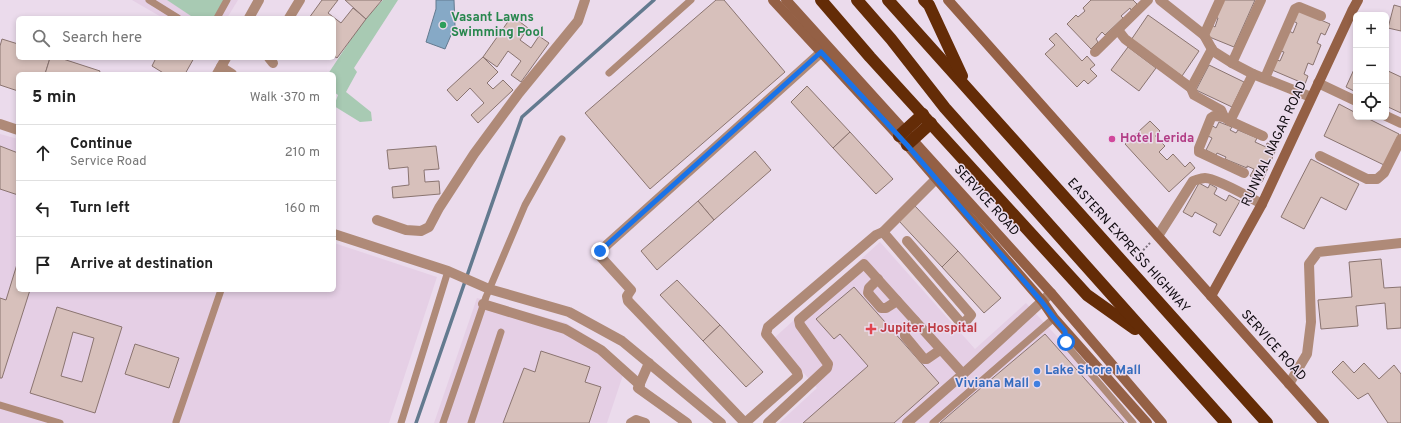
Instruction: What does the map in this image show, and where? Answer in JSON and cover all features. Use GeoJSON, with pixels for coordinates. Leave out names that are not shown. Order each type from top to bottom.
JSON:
{"type":"FeatureCollection","features":[{"type":"Feature","properties":{"kind":"highway"},"geometry":{"type":"LineString","coordinates":[[821,0],[870,57],[1088,294],[1154,342]]}},
{"type":"Feature","properties":{"kind":"highway"},"geometry":{"type":"LineString","coordinates":[[856,0],[891,39],[945,108],[1226,423]]}},
{"type":"Feature","properties":{"kind":"highway","name":"EASTERN EXPRESS HIGHWAY"},"geometry":{"type":"LineString","coordinates":[[888,0],[1267,423]]}},
{"type":"Feature","properties":{"kind":"highway"},"geometry":{"type":"LineString","coordinates":[[924,0],[929,5],[967,87]]}},
{"type":"Feature","properties":{"kind":"highway"},"geometry":{"type":"LineString","coordinates":[[906,138],[927,119]]}},
{"type":"Feature","properties":{"kind":"street"},"geometry":{"type":"LineString","coordinates":[[250,16],[259,0]]}},
{"type":"Feature","properties":{"kind":"street"},"geometry":{"type":"LineString","coordinates":[[290,16],[300,0]]}},
{"type":"Feature","properties":{"kind":"street"},"geometry":{"type":"LineString","coordinates":[[377,220],[406,230],[421,231],[429,227],[474,154],[520,93],[578,21],[584,0]]}},
{"type":"Feature","properties":{"kind":"street","name":"SERVICE ROAD"},"geometry":{"type":"LineString","coordinates":[[773,0],[825,49]]}},
{"type":"Feature","properties":{"kind":"street","name":"SERVICE ROAD"},"geometry":{"type":"LineString","coordinates":[[786,0],[825,49],[939,176],[1054,318],[1146,423]]}},
{"type":"Feature","properties":{"kind":"street","name":"SERVICE ROAD"},"geometry":{"type":"LineString","coordinates":[[948,0],[1324,423]]}},
{"type":"Feature","properties":{"kind":"street"},"geometry":{"type":"LineString","coordinates":[[1095,52],[1148,0]]}},
{"type":"Feature","properties":{"kind":"street"},"geometry":{"type":"LineString","coordinates":[[1160,0],[1204,35],[1213,51],[1253,74],[1311,97]]}},
{"type":"Feature","properties":{"kind":"street"},"geometry":{"type":"LineString","coordinates":[[1204,35],[1220,0]]}},
{"type":"Feature","properties":{"kind":"street"},"geometry":{"type":"LineString","coordinates":[[1232,63],[1261,0]]}},
{"type":"Feature","properties":{"kind":"street","name":"RUNWAL NAGAR ROAD"},"geometry":{"type":"LineString","coordinates":[[1211,296],[1262,204],[1311,97],[1358,0]]}},
{"type":"Feature","properties":{"kind":"street"},"geometry":{"type":"LineString","coordinates":[[1265,78],[1295,9],[1299,7],[1321,16]]}},
{"type":"Feature","properties":{"kind":"street"},"geometry":{"type":"LineString","coordinates":[[1118,30],[1125,39],[1191,88],[1194,95],[1221,110],[1227,119]]}},
{"type":"Feature","properties":{"kind":"street"},"geometry":{"type":"LineString","coordinates":[[825,49],[600,251],[599,255],[630,290],[627,296],[628,301],[745,423],[798,376],[797,372],[766,334],[768,327],[876,235],[883,232],[939,176]]}},
{"type":"Feature","properties":{"kind":"street"},"geometry":{"type":"LineString","coordinates":[[1191,88],[1212,49]]}},
{"type":"Feature","properties":{"kind":"street"},"geometry":{"type":"LineString","coordinates":[[221,66],[229,72]]}},
{"type":"Feature","properties":{"kind":"street"},"geometry":{"type":"LineString","coordinates":[[1227,119],[1253,74]]}},
{"type":"Feature","properties":{"kind":"street"},"geometry":{"type":"LineString","coordinates":[[1318,83],[1353,100]]}},
{"type":"Feature","properties":{"kind":"street"},"geometry":{"type":"LineString","coordinates":[[1244,173],[1199,152],[1199,148],[1211,118],[1214,116],[1227,119],[1263,136]]}},
{"type":"Feature","properties":{"kind":"street"},"geometry":{"type":"LineString","coordinates":[[1389,117],[1401,123]]}},
{"type":"Feature","properties":{"kind":"street"},"geometry":{"type":"LineString","coordinates":[[0,124],[16,129]]}},
{"type":"Feature","properties":{"kind":"street"},"geometry":{"type":"LineString","coordinates":[[1320,156],[1367,179],[1377,179],[1384,173],[1400,143]]}},
{"type":"Feature","properties":{"kind":"street","name":"SERVICE ROAD"},"geometry":{"type":"LineString","coordinates":[[939,176],[1051,293],[1162,423]]}},
{"type":"Feature","properties":{"kind":"street"},"geometry":{"type":"LineString","coordinates":[[1158,236],[1193,181],[1199,179],[1206,178],[1215,180],[1262,204]]}},
{"type":"Feature","properties":{"kind":"street"},"geometry":{"type":"LineString","coordinates":[[883,232],[961,323],[966,321],[971,315],[907,241]]}},
{"type":"Feature","properties":{"kind":"street"},"geometry":{"type":"LineString","coordinates":[[336,235],[448,271],[489,289],[568,312],[622,341],[721,423]]}},
{"type":"Feature","properties":{"kind":"street"},"geometry":{"type":"LineString","coordinates":[[1290,384],[1307,354],[1311,322],[1309,264],[1318,252],[1401,243]]}},
{"type":"Feature","properties":{"kind":"street"},"geometry":{"type":"LineString","coordinates":[[768,423],[827,368],[828,364],[800,325],[799,320],[864,264],[963,374]]}},
{"type":"Feature","properties":{"kind":"street"},"geometry":{"type":"LineString","coordinates":[[878,280],[869,288],[868,292],[881,308],[886,308],[897,301]]}},
{"type":"Feature","properties":{"kind":"street"},"geometry":{"type":"LineString","coordinates":[[907,423],[1051,293]]}},
{"type":"Feature","properties":{"kind":"street"},"geometry":{"type":"LineString","coordinates":[[483,304],[565,330],[601,350],[637,390],[687,423]]}},
{"type":"Feature","properties":{"kind":"street"},"geometry":{"type":"LineString","coordinates":[[915,321],[905,331],[905,336],[924,359],[927,359],[940,350]]}},
{"type":"Feature","properties":{"kind":"street"},"geometry":{"type":"LineString","coordinates":[[637,390],[649,363]]}},
{"type":"Feature","properties":{"kind":"street"},"geometry":{"type":"LineString","coordinates":[[631,423],[636,420],[645,423]]}},
{"type":"Feature","properties":{"kind":"lane"},"geometry":{"type":"LineString","coordinates":[[148,0],[175,16]]}},
{"type":"Feature","properties":{"kind":"lane"},"geometry":{"type":"LineString","coordinates":[[218,16],[227,0]]}},
{"type":"Feature","properties":{"kind":"lane"},"geometry":{"type":"LineString","coordinates":[[609,73],[691,0]]}},
{"type":"Feature","properties":{"kind":"lane"},"geometry":{"type":"LineString","coordinates":[[443,423],[489,289],[525,205],[562,139]]}},
{"type":"Feature","properties":{"kind":"lane"},"geometry":{"type":"LineString","coordinates":[[401,423],[448,271]]}},
{"type":"Feature","properties":{"kind":"lane"},"geometry":{"type":"LineString","coordinates":[[176,422],[220,292]]}},
{"type":"Feature","properties":{"kind":"lane"},"geometry":{"type":"LineString","coordinates":[[933,423],[1054,318]]}},
{"type":"Feature","properties":{"kind":"lane"},"geometry":{"type":"LineString","coordinates":[[1065,331],[1066,342],[1069,348],[1133,423]]}},
{"type":"Feature","properties":{"kind":"lane"},"geometry":{"type":"LineString","coordinates":[[471,423],[501,332]]}},
{"type":"Feature","properties":{"kind":"lane"},"geometry":{"type":"LineString","coordinates":[[0,405],[60,423]]}},
{"type":"Feature","properties":{"kind":"shaded area"},"geometry":{"type":"Polygon","coordinates":[[[132,0],[238,0],[228,16],[160,16],[132,0]]]}},
{"type":"Feature","properties":{"kind":"shaded area"},"geometry":{"type":"Polygon","coordinates":[[[0,134],[16,138],[16,292],[336,292],[336,244],[437,277],[389,423],[0,423],[0,134]]]}},
{"type":"Feature","properties":{"kind":"shaded area","name":"Jupiter Hospital"},"geometry":{"type":"Polygon","coordinates":[[[880,242],[975,349],[1026,303],[1137,423],[779,423],[817,388],[773,339],[880,242]]]}},
{"type":"Feature","properties":{"kind":"shaded area"},"geometry":{"type":"Polygon","coordinates":[[[477,298],[566,323],[599,343],[624,372],[607,423],[434,423],[477,298]]]}},
{"type":"Feature","properties":{"kind":"green space"},"geometry":{"type":"Polygon","coordinates":[[[167,0],[226,0],[216,16],[191,16],[167,0]]]}},
{"type":"Feature","properties":{"kind":"green space"},"geometry":{"type":"Polygon","coordinates":[[[383,0],[398,0],[354,68],[357,72],[346,92],[371,112],[372,121],[360,122],[336,107],[338,95],[336,94],[336,72],[329,72],[363,21],[383,0]]]}},
{"type":"Feature","properties":{"kind":"water","name":"Vasant Lawns Swimming Pool"},"geometry":{"type":"Polygon","coordinates":[[[436,0],[454,0],[455,26],[445,49],[426,42],[436,9],[436,0]]]}},
{"type":"Feature","properties":{"kind":"building"},"geometry":{"type":"Polygon","coordinates":[[[322,0],[338,0],[328,13],[332,16],[310,16],[322,0]]]}},
{"type":"Feature","properties":{"kind":"building"},"geometry":{"type":"Polygon","coordinates":[[[345,0],[382,0],[366,19],[345,0]]]}},
{"type":"Feature","properties":{"kind":"building"},"geometry":{"type":"Polygon","coordinates":[[[716,0],[724,0],[785,72],[650,189],[585,113],[716,0]]]}},
{"type":"Feature","properties":{"kind":"building"},"geometry":{"type":"Polygon","coordinates":[[[1091,0],[1133,0],[1137,4],[1121,16],[1123,18],[1105,35],[1102,32],[1096,39],[1098,42],[1091,49],[1067,24],[1076,15],[1078,17],[1085,11],[1083,8],[1091,0]]]}},
{"type":"Feature","properties":{"kind":"building"},"geometry":{"type":"Polygon","coordinates":[[[1223,0],[1255,0],[1234,47],[1207,36],[1212,25],[1215,27],[1218,18],[1215,17],[1223,0]]]}},
{"type":"Feature","properties":{"kind":"building"},"geometry":{"type":"Polygon","coordinates":[[[1394,5],[1401,7],[1401,31],[1389,28],[1394,5]]]}},
{"type":"Feature","properties":{"kind":"building"},"geometry":{"type":"Polygon","coordinates":[[[353,8],[366,19],[337,58],[336,19],[341,23],[353,8]]]}},
{"type":"Feature","properties":{"kind":"building"},"geometry":{"type":"Polygon","coordinates":[[[1298,10],[1330,24],[1325,35],[1321,33],[1317,43],[1321,45],[1313,65],[1308,63],[1304,74],[1308,76],[1305,84],[1272,70],[1277,60],[1280,61],[1284,52],[1280,51],[1289,31],[1293,33],[1297,23],[1293,21],[1298,10]]]}},
{"type":"Feature","properties":{"kind":"building"},"geometry":{"type":"Polygon","coordinates":[[[1148,15],[1199,51],[1182,76],[1131,40],[1148,15]]]}},
{"type":"Feature","properties":{"kind":"building"},"geometry":{"type":"Polygon","coordinates":[[[512,16],[528,28],[520,40],[531,48],[539,36],[549,43],[521,82],[511,75],[521,61],[508,51],[497,67],[483,57],[512,16]]]}},
{"type":"Feature","properties":{"kind":"building"},"geometry":{"type":"Polygon","coordinates":[[[1056,33],[1082,61],[1087,56],[1095,65],[1090,69],[1097,76],[1088,84],[1084,80],[1077,87],[1045,54],[1055,45],[1049,39],[1056,33]]]}},
{"type":"Feature","properties":{"kind":"building"},"geometry":{"type":"Polygon","coordinates":[[[2,39],[16,43],[16,60],[49,60],[46,72],[16,72],[16,90],[0,85],[0,46],[2,39]]]}},
{"type":"Feature","properties":{"kind":"building"},"geometry":{"type":"Polygon","coordinates":[[[1128,47],[1156,68],[1139,91],[1111,70],[1128,47]]]}},
{"type":"Feature","properties":{"kind":"building"},"geometry":{"type":"Polygon","coordinates":[[[483,57],[498,72],[487,83],[493,89],[503,80],[513,90],[478,123],[471,115],[484,103],[470,88],[457,101],[447,90],[483,57]]]}},
{"type":"Feature","properties":{"kind":"building"},"geometry":{"type":"Polygon","coordinates":[[[49,60],[66,60],[100,71],[100,72],[46,72],[49,60]]]}},
{"type":"Feature","properties":{"kind":"building"},"geometry":{"type":"Polygon","coordinates":[[[155,60],[193,60],[186,72],[162,72],[152,66],[155,60]]]}},
{"type":"Feature","properties":{"kind":"building"},"geometry":{"type":"Polygon","coordinates":[[[1209,65],[1244,82],[1232,107],[1196,90],[1209,65]]]}},
{"type":"Feature","properties":{"kind":"building"},"geometry":{"type":"Polygon","coordinates":[[[1389,71],[1401,77],[1401,113],[1389,107],[1389,71]]]}},
{"type":"Feature","properties":{"kind":"building"},"geometry":{"type":"Polygon","coordinates":[[[1353,72],[1353,90],[1346,87],[1353,72]]]}},
{"type":"Feature","properties":{"kind":"building"},"geometry":{"type":"Polygon","coordinates":[[[807,86],[850,132],[833,148],[791,102],[807,86]]]}},
{"type":"Feature","properties":{"kind":"building"},"geometry":{"type":"Polygon","coordinates":[[[1339,104],[1353,111],[1353,120],[1371,120],[1399,134],[1384,165],[1324,136],[1339,104]]]}},
{"type":"Feature","properties":{"kind":"building"},"geometry":{"type":"Polygon","coordinates":[[[1150,121],[1160,131],[1155,136],[1165,146],[1159,152],[1167,160],[1173,154],[1185,167],[1190,162],[1195,168],[1169,192],[1125,144],[1150,121]]]}},
{"type":"Feature","properties":{"kind":"building"},"geometry":{"type":"Polygon","coordinates":[[[1219,122],[1232,127],[1230,130],[1236,133],[1238,130],[1257,138],[1255,142],[1266,147],[1267,143],[1277,147],[1262,182],[1250,176],[1254,169],[1247,166],[1247,168],[1225,159],[1226,157],[1217,153],[1216,155],[1206,150],[1212,138],[1206,135],[1211,125],[1216,128],[1219,122]]]}},
{"type":"Feature","properties":{"kind":"building"},"geometry":{"type":"Polygon","coordinates":[[[850,132],[893,179],[876,194],[833,148],[850,132]]]}},
{"type":"Feature","properties":{"kind":"building"},"geometry":{"type":"Polygon","coordinates":[[[0,146],[16,152],[16,194],[0,189],[0,146]]]}},
{"type":"Feature","properties":{"kind":"building"},"geometry":{"type":"Polygon","coordinates":[[[436,146],[439,169],[424,170],[425,182],[439,181],[440,194],[393,198],[392,187],[409,185],[408,167],[389,169],[387,150],[436,146]]]}},
{"type":"Feature","properties":{"kind":"building"},"geometry":{"type":"Polygon","coordinates":[[[755,151],[771,170],[714,220],[698,201],[755,151]]]}},
{"type":"Feature","properties":{"kind":"building"},"geometry":{"type":"Polygon","coordinates":[[[1311,159],[1359,184],[1346,210],[1321,197],[1304,229],[1281,217],[1311,159]]]}},
{"type":"Feature","properties":{"kind":"building"},"geometry":{"type":"Polygon","coordinates":[[[1199,183],[1208,188],[1210,184],[1217,188],[1214,194],[1226,201],[1229,195],[1240,201],[1220,236],[1213,232],[1217,224],[1195,212],[1192,217],[1183,212],[1199,183]]]}},
{"type":"Feature","properties":{"kind":"building"},"geometry":{"type":"Polygon","coordinates":[[[698,201],[714,220],[657,270],[641,251],[698,201]]]}},
{"type":"Feature","properties":{"kind":"building"},"geometry":{"type":"Polygon","coordinates":[[[915,206],[958,251],[942,267],[899,221],[915,206]]]}},
{"type":"Feature","properties":{"kind":"building"},"geometry":{"type":"Polygon","coordinates":[[[958,251],[1001,298],[984,313],[942,267],[958,251]]]}},
{"type":"Feature","properties":{"kind":"building"},"geometry":{"type":"Polygon","coordinates":[[[1381,259],[1384,288],[1401,287],[1401,328],[1387,329],[1385,303],[1356,306],[1358,326],[1321,329],[1318,300],[1352,297],[1349,262],[1381,259]]]}},
{"type":"Feature","properties":{"kind":"building"},"geometry":{"type":"Polygon","coordinates":[[[16,268],[16,292],[29,292],[2,378],[0,378],[0,298],[6,300],[16,268]]]}},
{"type":"Feature","properties":{"kind":"building"},"geometry":{"type":"Polygon","coordinates":[[[677,280],[720,325],[703,341],[660,295],[677,280]]]}},
{"type":"Feature","properties":{"kind":"building"},"geometry":{"type":"Polygon","coordinates":[[[854,287],[939,383],[894,423],[803,423],[868,366],[840,334],[834,339],[816,319],[854,287]]]}},
{"type":"Feature","properties":{"kind":"building"},"geometry":{"type":"Polygon","coordinates":[[[57,307],[122,327],[95,413],[30,393],[57,307]],[[73,332],[61,376],[82,382],[94,338],[73,332]]]}},
{"type":"Feature","properties":{"kind":"building"},"geometry":{"type":"Polygon","coordinates":[[[720,325],[763,372],[746,387],[703,341],[720,325]]]}},
{"type":"Feature","properties":{"kind":"building","name":"Lake Shore Mall"},"geometry":{"type":"Polygon","coordinates":[[[1045,334],[1124,423],[940,423],[969,398],[1045,334]]]}},
{"type":"Feature","properties":{"kind":"building"},"geometry":{"type":"Polygon","coordinates":[[[135,344],[179,358],[169,388],[125,374],[135,344]]]}},
{"type":"Feature","properties":{"kind":"building"},"geometry":{"type":"Polygon","coordinates":[[[541,351],[590,367],[585,382],[601,387],[589,423],[503,423],[524,368],[535,372],[541,351]]]}},
{"type":"Feature","properties":{"kind":"building"},"geometry":{"type":"Polygon","coordinates":[[[1343,361],[1354,373],[1364,363],[1379,379],[1394,365],[1401,374],[1401,423],[1388,423],[1368,393],[1358,399],[1332,372],[1343,361]]]}},
{"type":"Feature","properties":{"kind":"waterway"},"geometry":{"type":"LineString","coordinates":[[416,423],[522,117],[654,0]]}},
{"type":"Feature","properties":{"kind":"place","name":"Vasant Lawns Swimming Pool"},"geometry":{"type":"Point","coordinates":[443,25]}},
{"type":"Feature","properties":{"kind":"place","name":"Hotel Lerida"},"geometry":{"type":"Point","coordinates":[1112,139]}},
{"type":"Feature","properties":{"kind":"place","name":"Jupiter Hospital"},"geometry":{"type":"Point","coordinates":[871,329]}},
{"type":"Feature","properties":{"kind":"place","name":"Lake Shore Mall"},"geometry":{"type":"Point","coordinates":[1037,371]}},
{"type":"Feature","properties":{"kind":"place","name":"Viviana Mall"},"geometry":{"type":"Point","coordinates":[1037,384]}},
{"type":"Feature","properties":{"kind":"route"},"geometry":{"type":"LineString","coordinates":[[600,251],[821,52],[907,145],[1042,302],[1065,331],[1066,342]]}}]}
